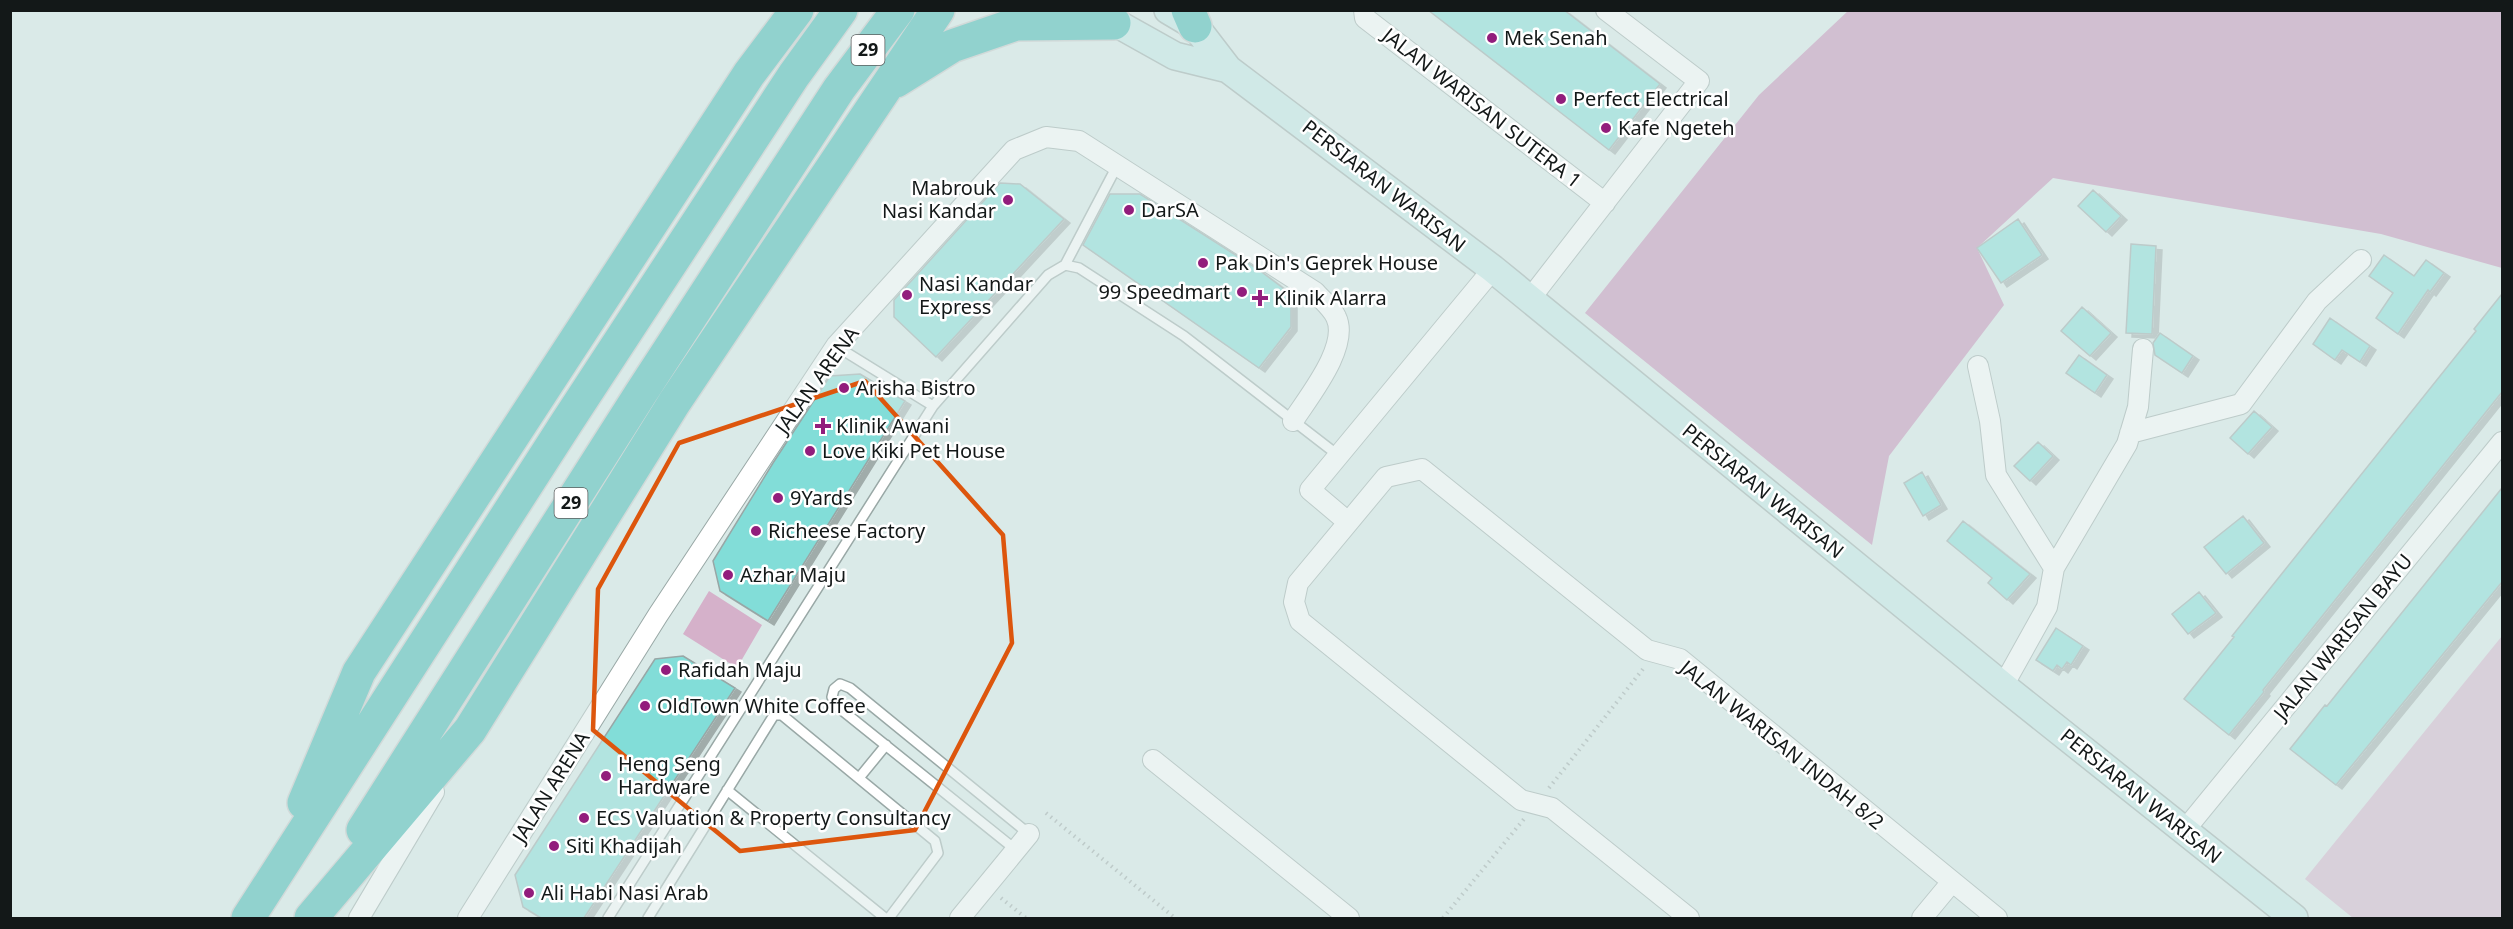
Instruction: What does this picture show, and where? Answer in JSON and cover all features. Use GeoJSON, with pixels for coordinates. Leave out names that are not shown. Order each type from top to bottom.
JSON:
{"type":"FeatureCollection","features":[{"type":"Feature","properties":{"kind":"highway"},"geometry":{"type":"LineString","coordinates":[[749,74],[782,10]]}},
{"type":"Feature","properties":{"kind":"highway"},"geometry":{"type":"LineString","coordinates":[[270,885],[359,672],[749,74],[797,10]]}},
{"type":"Feature","properties":{"kind":"highway","name":"29"},"geometry":{"type":"LineString","coordinates":[[248,918],[794,75],[842,10]]}},
{"type":"Feature","properties":{"kind":"highway","name":"29"},"geometry":{"type":"LineString","coordinates":[[309,918],[640,393],[839,89],[898,10]]}},
{"type":"Feature","properties":{"kind":"highway"},"geometry":{"type":"LineString","coordinates":[[309,918],[470,730],[674,403],[891,83],[924,24],[938,10]]}},
{"type":"Feature","properties":{"kind":"highway"},"geometry":{"type":"LineString","coordinates":[[891,83],[952,46],[1016,24],[1104,17]]}},
{"type":"Feature","properties":{"kind":"main road"},"geometry":{"type":"LineString","coordinates":[[1184,16],[1228,69]]}},
{"type":"Feature","properties":{"kind":"main road"},"geometry":{"type":"LineString","coordinates":[[1104,17],[1175,56],[1228,69]]}},
{"type":"Feature","properties":{"kind":"main road","name":"PERSIARAN WARISAN"},"geometry":{"type":"LineString","coordinates":[[1228,69],[1493,269],[2003,686],[2294,918]]}},
{"type":"Feature","properties":{"kind":"street","name":"JALAN WARISAN SUTERA 1"},"geometry":{"type":"LineString","coordinates":[[1364,10],[1365,18],[1605,203]]}},
{"type":"Feature","properties":{"kind":"street"},"geometry":{"type":"LineString","coordinates":[[1529,300],[1699,81],[1606,10]]}},
{"type":"Feature","properties":{"kind":"street","name":"JALAN ARENA"},"geometry":{"type":"LineString","coordinates":[[470,918],[658,615],[836,346],[1014,150],[1046,137],[1079,141],[1315,292],[1336,316],[1340,336],[1332,359],[1293,421]]}},
{"type":"Feature","properties":{"kind":"street"},"geometry":{"type":"LineString","coordinates":[[2130,433],[2241,404],[2317,301],[2361,260]]}},
{"type":"Feature","properties":{"kind":"street"},"geometry":{"type":"LineString","coordinates":[[1493,269],[1310,490],[1348,522],[1298,583],[1294,602],[1300,621],[1521,800],[1552,808],[1689,918]]}},
{"type":"Feature","properties":{"kind":"street"},"geometry":{"type":"LineString","coordinates":[[2003,686],[2047,608],[2054,568],[2127,444],[2138,407],[2143,349]]}},
{"type":"Feature","properties":{"kind":"street"},"geometry":{"type":"LineString","coordinates":[[1978,366],[1990,421],[1996,475],[2054,568]]}},
{"type":"Feature","properties":{"kind":"street","name":"JALAN WARISAN BAYU"},"geometry":{"type":"LineString","coordinates":[[2184,831],[2502,442]]}},
{"type":"Feature","properties":{"kind":"street","name":"JALAN WARISAN INDAH 8/2"},"geometry":{"type":"LineString","coordinates":[[1348,522],[1386,477],[1422,469],[1647,650],[1680,659],[1951,883],[1997,918]]}},
{"type":"Feature","properties":{"kind":"street"},"geometry":{"type":"LineString","coordinates":[[360,918],[470,730]]}},
{"type":"Feature","properties":{"kind":"street"},"geometry":{"type":"LineString","coordinates":[[1153,760],[1349,918]]}},
{"type":"Feature","properties":{"kind":"street"},"geometry":{"type":"LineString","coordinates":[[960,918],[1029,834]]}},
{"type":"Feature","properties":{"kind":"street"},"geometry":{"type":"LineString","coordinates":[[1922,918],[1951,883]]}},
{"type":"Feature","properties":{"kind":"lane"},"geometry":{"type":"LineString","coordinates":[[608,918],[933,406],[1048,275],[1065,266],[1117,166]]}},
{"type":"Feature","properties":{"kind":"lane"},"geometry":{"type":"LineString","coordinates":[[1065,266],[1079,268],[1184,336],[1339,456]]}},
{"type":"Feature","properties":{"kind":"lane"},"geometry":{"type":"LineString","coordinates":[[836,346],[933,406]]}},
{"type":"Feature","properties":{"kind":"lane"},"geometry":{"type":"LineString","coordinates":[[1016,850],[838,707],[832,693],[837,686],[840,684],[850,688],[1029,834]]}},
{"type":"Feature","properties":{"kind":"lane"},"geometry":{"type":"LineString","coordinates":[[648,918],[727,790],[774,715],[782,715],[935,841],[938,853],[887,918],[727,790]]}},
{"type":"Feature","properties":{"kind":"lane"},"geometry":{"type":"LineString","coordinates":[[859,778],[886,745]]}},
{"type":"Feature","properties":{"kind":"path"},"geometry":{"type":"LineString","coordinates":[[1046,813],[1175,918]]}},
{"type":"Feature","properties":{"kind":"path"},"geometry":{"type":"LineString","coordinates":[[986,886],[1026,918]]}},
{"type":"Feature","properties":{"kind":"highlighted area"},"geometry":{"type":"Polygon","coordinates":[[[865,381],[1003,535],[1012,643],[915,830],[740,851],[593,730],[598,589],[679,443],[865,381]]]}},
{"type":"Feature","properties":{"kind":"shaded area"},"geometry":{"type":"Polygon","coordinates":[[[1849,10],[2502,11],[2502,268],[2381,234],[2053,178],[1977,248],[2004,305],[1889,456],[1872,545],[1585,313],[1759,95],[1849,10]]]}},
{"type":"Feature","properties":{"kind":"shaded area"},"geometry":{"type":"Polygon","coordinates":[[[709,591],[762,625],[737,668],[683,634],[709,591]]]}},
{"type":"Feature","properties":{"kind":"shaded area"},"geometry":{"type":"Polygon","coordinates":[[[2502,636],[2502,918],[2353,918],[2305,879],[2502,636]]]}},
{"type":"Feature","properties":{"kind":"building"},"geometry":{"type":"Polygon","coordinates":[[[1428,10],[1564,10],[1660,84],[1609,150],[1428,10]]]}},
{"type":"Feature","properties":{"kind":"building"},"geometry":{"type":"Polygon","coordinates":[[[1000,183],[1020,184],[1064,219],[936,357],[894,317],[894,300],[1000,183]]]}},
{"type":"Feature","properties":{"kind":"building"},"geometry":{"type":"Polygon","coordinates":[[[2093,190],[2121,216],[2106,232],[2078,206],[2093,190]]]}},
{"type":"Feature","properties":{"kind":"building"},"geometry":{"type":"Polygon","coordinates":[[[1110,194],[1140,194],[1259,270],[1291,294],[1291,327],[1259,368],[1083,245],[1110,194]]]}},
{"type":"Feature","properties":{"kind":"building"},"geometry":{"type":"Polygon","coordinates":[[[2018,219],[2042,255],[2001,283],[1977,248],[2018,219]]]}},
{"type":"Feature","properties":{"kind":"building"},"geometry":{"type":"Polygon","coordinates":[[[2131,244],[2156,246],[2152,334],[2126,333],[2131,244]]]}},
{"type":"Feature","properties":{"kind":"building"},"geometry":{"type":"Polygon","coordinates":[[[2384,255],[2414,276],[2426,260],[2444,273],[2430,292],[2428,290],[2398,334],[2376,318],[2393,293],[2369,276],[2384,255]]]}},
{"type":"Feature","properties":{"kind":"building"},"geometry":{"type":"Polygon","coordinates":[[[2502,294],[2502,392],[2229,735],[2184,699],[2476,331],[2474,329],[2502,294]]]}},
{"type":"Feature","properties":{"kind":"building"},"geometry":{"type":"Polygon","coordinates":[[[2082,307],[2111,333],[2090,356],[2061,331],[2082,307]]]}},
{"type":"Feature","properties":{"kind":"building"},"geometry":{"type":"Polygon","coordinates":[[[2330,318],[2370,346],[2360,362],[2342,350],[2335,360],[2313,344],[2330,318]]]}},
{"type":"Feature","properties":{"kind":"building"},"geometry":{"type":"Polygon","coordinates":[[[2160,333],[2193,356],[2182,373],[2155,355],[2153,343],[2160,333]]]}},
{"type":"Feature","properties":{"kind":"building"},"geometry":{"type":"Polygon","coordinates":[[[2079,355],[2107,375],[2095,393],[2066,373],[2079,355]]]}},
{"type":"Feature","properties":{"kind":"building"},"geometry":{"type":"Polygon","coordinates":[[[860,374],[905,401],[768,621],[720,591],[713,561],[830,376],[860,374]]]}},
{"type":"Feature","properties":{"kind":"building"},"geometry":{"type":"Polygon","coordinates":[[[2254,411],[2272,427],[2248,454],[2230,438],[2254,411]]]}},
{"type":"Feature","properties":{"kind":"building"},"geometry":{"type":"Polygon","coordinates":[[[2038,442],[2053,456],[2030,481],[2014,466],[2038,442]]]}},
{"type":"Feature","properties":{"kind":"building"},"geometry":{"type":"Polygon","coordinates":[[[1922,472],[1941,505],[1923,516],[1904,483],[1922,472]]]}},
{"type":"Feature","properties":{"kind":"building"},"geometry":{"type":"Polygon","coordinates":[[[2502,488],[2502,582],[2336,785],[2290,749],[2502,488]]]}},
{"type":"Feature","properties":{"kind":"building"},"geometry":{"type":"Polygon","coordinates":[[[2243,516],[2264,543],[2226,574],[2204,547],[2243,516]]]}},
{"type":"Feature","properties":{"kind":"building"},"geometry":{"type":"Polygon","coordinates":[[[1963,521],[2030,574],[2007,600],[1988,583],[1992,578],[1947,541],[1963,521]]]}},
{"type":"Feature","properties":{"kind":"building"},"geometry":{"type":"Polygon","coordinates":[[[2199,592],[2216,613],[2188,634],[2172,614],[2199,592]]]}},
{"type":"Feature","properties":{"kind":"building"},"geometry":{"type":"Polygon","coordinates":[[[2056,628],[2083,646],[2071,665],[2067,662],[2062,669],[2057,665],[2053,671],[2036,660],[2056,628]]]}},
{"type":"Feature","properties":{"kind":"building"},"geometry":{"type":"Polygon","coordinates":[[[683,656],[735,688],[584,918],[541,918],[523,907],[515,875],[655,659],[683,656]]]}},
{"type":"Feature","properties":{"kind":"place","name":"Mek Senah"},"geometry":{"type":"Point","coordinates":[1492,38]}},
{"type":"Feature","properties":{"kind":"place","name":"Perfect Electrical"},"geometry":{"type":"Point","coordinates":[1561,99]}},
{"type":"Feature","properties":{"kind":"place","name":"Kafe Ngeteh"},"geometry":{"type":"Point","coordinates":[1606,128]}},
{"type":"Feature","properties":{"kind":"place","name":"Mabrouk Nasi Kandar"},"geometry":{"type":"Point","coordinates":[1008,200]}},
{"type":"Feature","properties":{"kind":"place","name":"DarSA"},"geometry":{"type":"Point","coordinates":[1129,210]}},
{"type":"Feature","properties":{"kind":"place","name":"Pak Din's Geprek House"},"geometry":{"type":"Point","coordinates":[1203,263]}},
{"type":"Feature","properties":{"kind":"place","name":"99 Speedmart"},"geometry":{"type":"Point","coordinates":[1242,292]}},
{"type":"Feature","properties":{"kind":"place","name":"Nasi Kandar Express"},"geometry":{"type":"Point","coordinates":[907,295]}},
{"type":"Feature","properties":{"kind":"place","name":"Klinik Alarra"},"geometry":{"type":"Point","coordinates":[1260,298]}},
{"type":"Feature","properties":{"kind":"place","name":"Arisha Bistro"},"geometry":{"type":"Point","coordinates":[844,388]}},
{"type":"Feature","properties":{"kind":"place","name":"Klinik Awani"},"geometry":{"type":"Point","coordinates":[823,426]}},
{"type":"Feature","properties":{"kind":"place","name":"Love Kiki Pet House"},"geometry":{"type":"Point","coordinates":[810,451]}},
{"type":"Feature","properties":{"kind":"place","name":"9Yards"},"geometry":{"type":"Point","coordinates":[778,498]}},
{"type":"Feature","properties":{"kind":"place","name":"Richeese Factory"},"geometry":{"type":"Point","coordinates":[756,531]}},
{"type":"Feature","properties":{"kind":"place","name":"Azhar Maju"},"geometry":{"type":"Point","coordinates":[728,575]}},
{"type":"Feature","properties":{"kind":"place","name":"Rafidah Maju"},"geometry":{"type":"Point","coordinates":[666,670]}},
{"type":"Feature","properties":{"kind":"place","name":"OldTown White Coffee"},"geometry":{"type":"Point","coordinates":[645,706]}},
{"type":"Feature","properties":{"kind":"place","name":"Heng Seng Hardware"},"geometry":{"type":"Point","coordinates":[606,776]}},
{"type":"Feature","properties":{"kind":"place","name":"ECS Valuation & Property Consultancy"},"geometry":{"type":"Point","coordinates":[584,818]}},
{"type":"Feature","properties":{"kind":"place","name":"Siti Khadijah"},"geometry":{"type":"Point","coordinates":[554,846]}},
{"type":"Feature","properties":{"kind":"place","name":"Ali Habi Nasi Arab"},"geometry":{"type":"Point","coordinates":[529,893]}}]}
